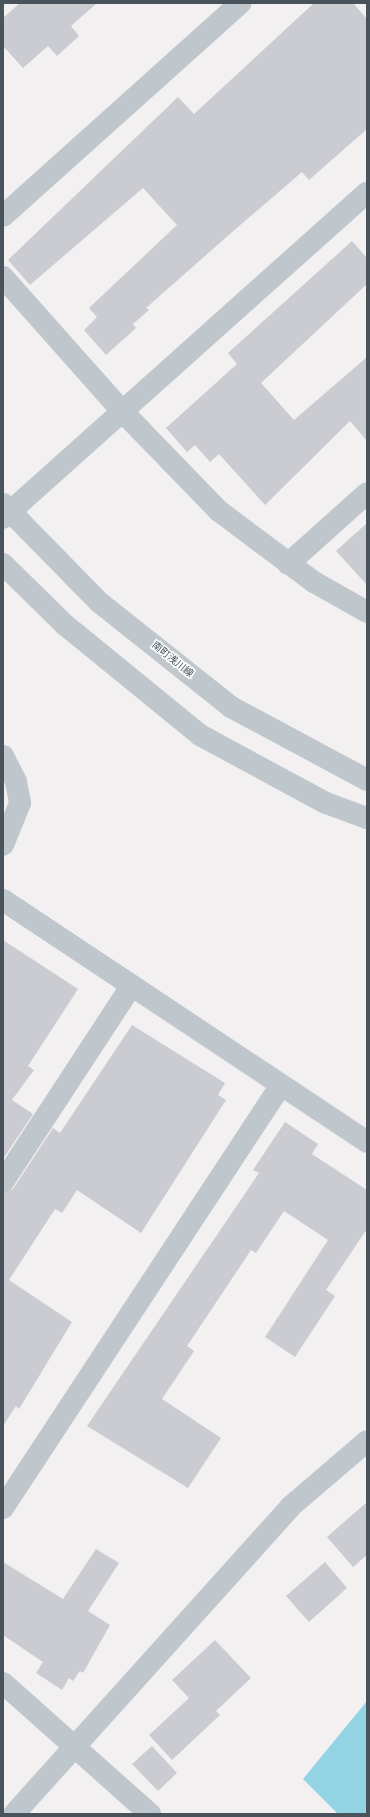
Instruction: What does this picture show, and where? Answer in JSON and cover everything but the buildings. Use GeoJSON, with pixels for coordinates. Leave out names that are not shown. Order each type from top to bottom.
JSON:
{"type":"FeatureCollection","features":[{"type":"Feature","properties":{"kind":"street"},"geometry":{"type":"LineString","coordinates":[[3,216],[240,3]]}},
{"type":"Feature","properties":{"kind":"street"},"geometry":{"type":"LineString","coordinates":[[5,512],[364,202]]}},
{"type":"Feature","properties":{"kind":"street"},"geometry":{"type":"LineString","coordinates":[[3,277],[122,411],[219,511],[288,564],[367,612]]}},
{"type":"Feature","properties":{"kind":"street"},"geometry":{"type":"LineString","coordinates":[[288,564],[367,493]]}},
{"type":"Feature","properties":{"kind":"street","name":"南町浅川線"},"geometry":{"type":"LineString","coordinates":[[5,512],[99,602],[231,707],[367,780]]}},
{"type":"Feature","properties":{"kind":"street"},"geometry":{"type":"LineString","coordinates":[[3,564],[64,624],[200,735],[326,803],[367,818]]}},
{"type":"Feature","properties":{"kind":"street"},"geometry":{"type":"LineString","coordinates":[[3,756],[16,782],[20,803],[3,845]]}},
{"type":"Feature","properties":{"kind":"street"},"geometry":{"type":"LineString","coordinates":[[3,900],[367,1142]]}},
{"type":"Feature","properties":{"kind":"street"},"geometry":{"type":"LineString","coordinates":[[3,1182],[132,985]]}},
{"type":"Feature","properties":{"kind":"street"},"geometry":{"type":"LineString","coordinates":[[3,1508],[281,1085]]}},
{"type":"Feature","properties":{"kind":"street"},"geometry":{"type":"LineString","coordinates":[[14,1814],[78,1746],[290,1507],[367,1441]]}},
{"type":"Feature","properties":{"kind":"street"},"geometry":{"type":"LineString","coordinates":[[3,1683],[78,1746],[150,1814]]}},
{"type":"Feature","properties":{"kind":"water"},"geometry":{"type":"Polygon","coordinates":[[[367,1701],[367,1814],[338,1814],[303,1779],[367,1701]]]}}]}
